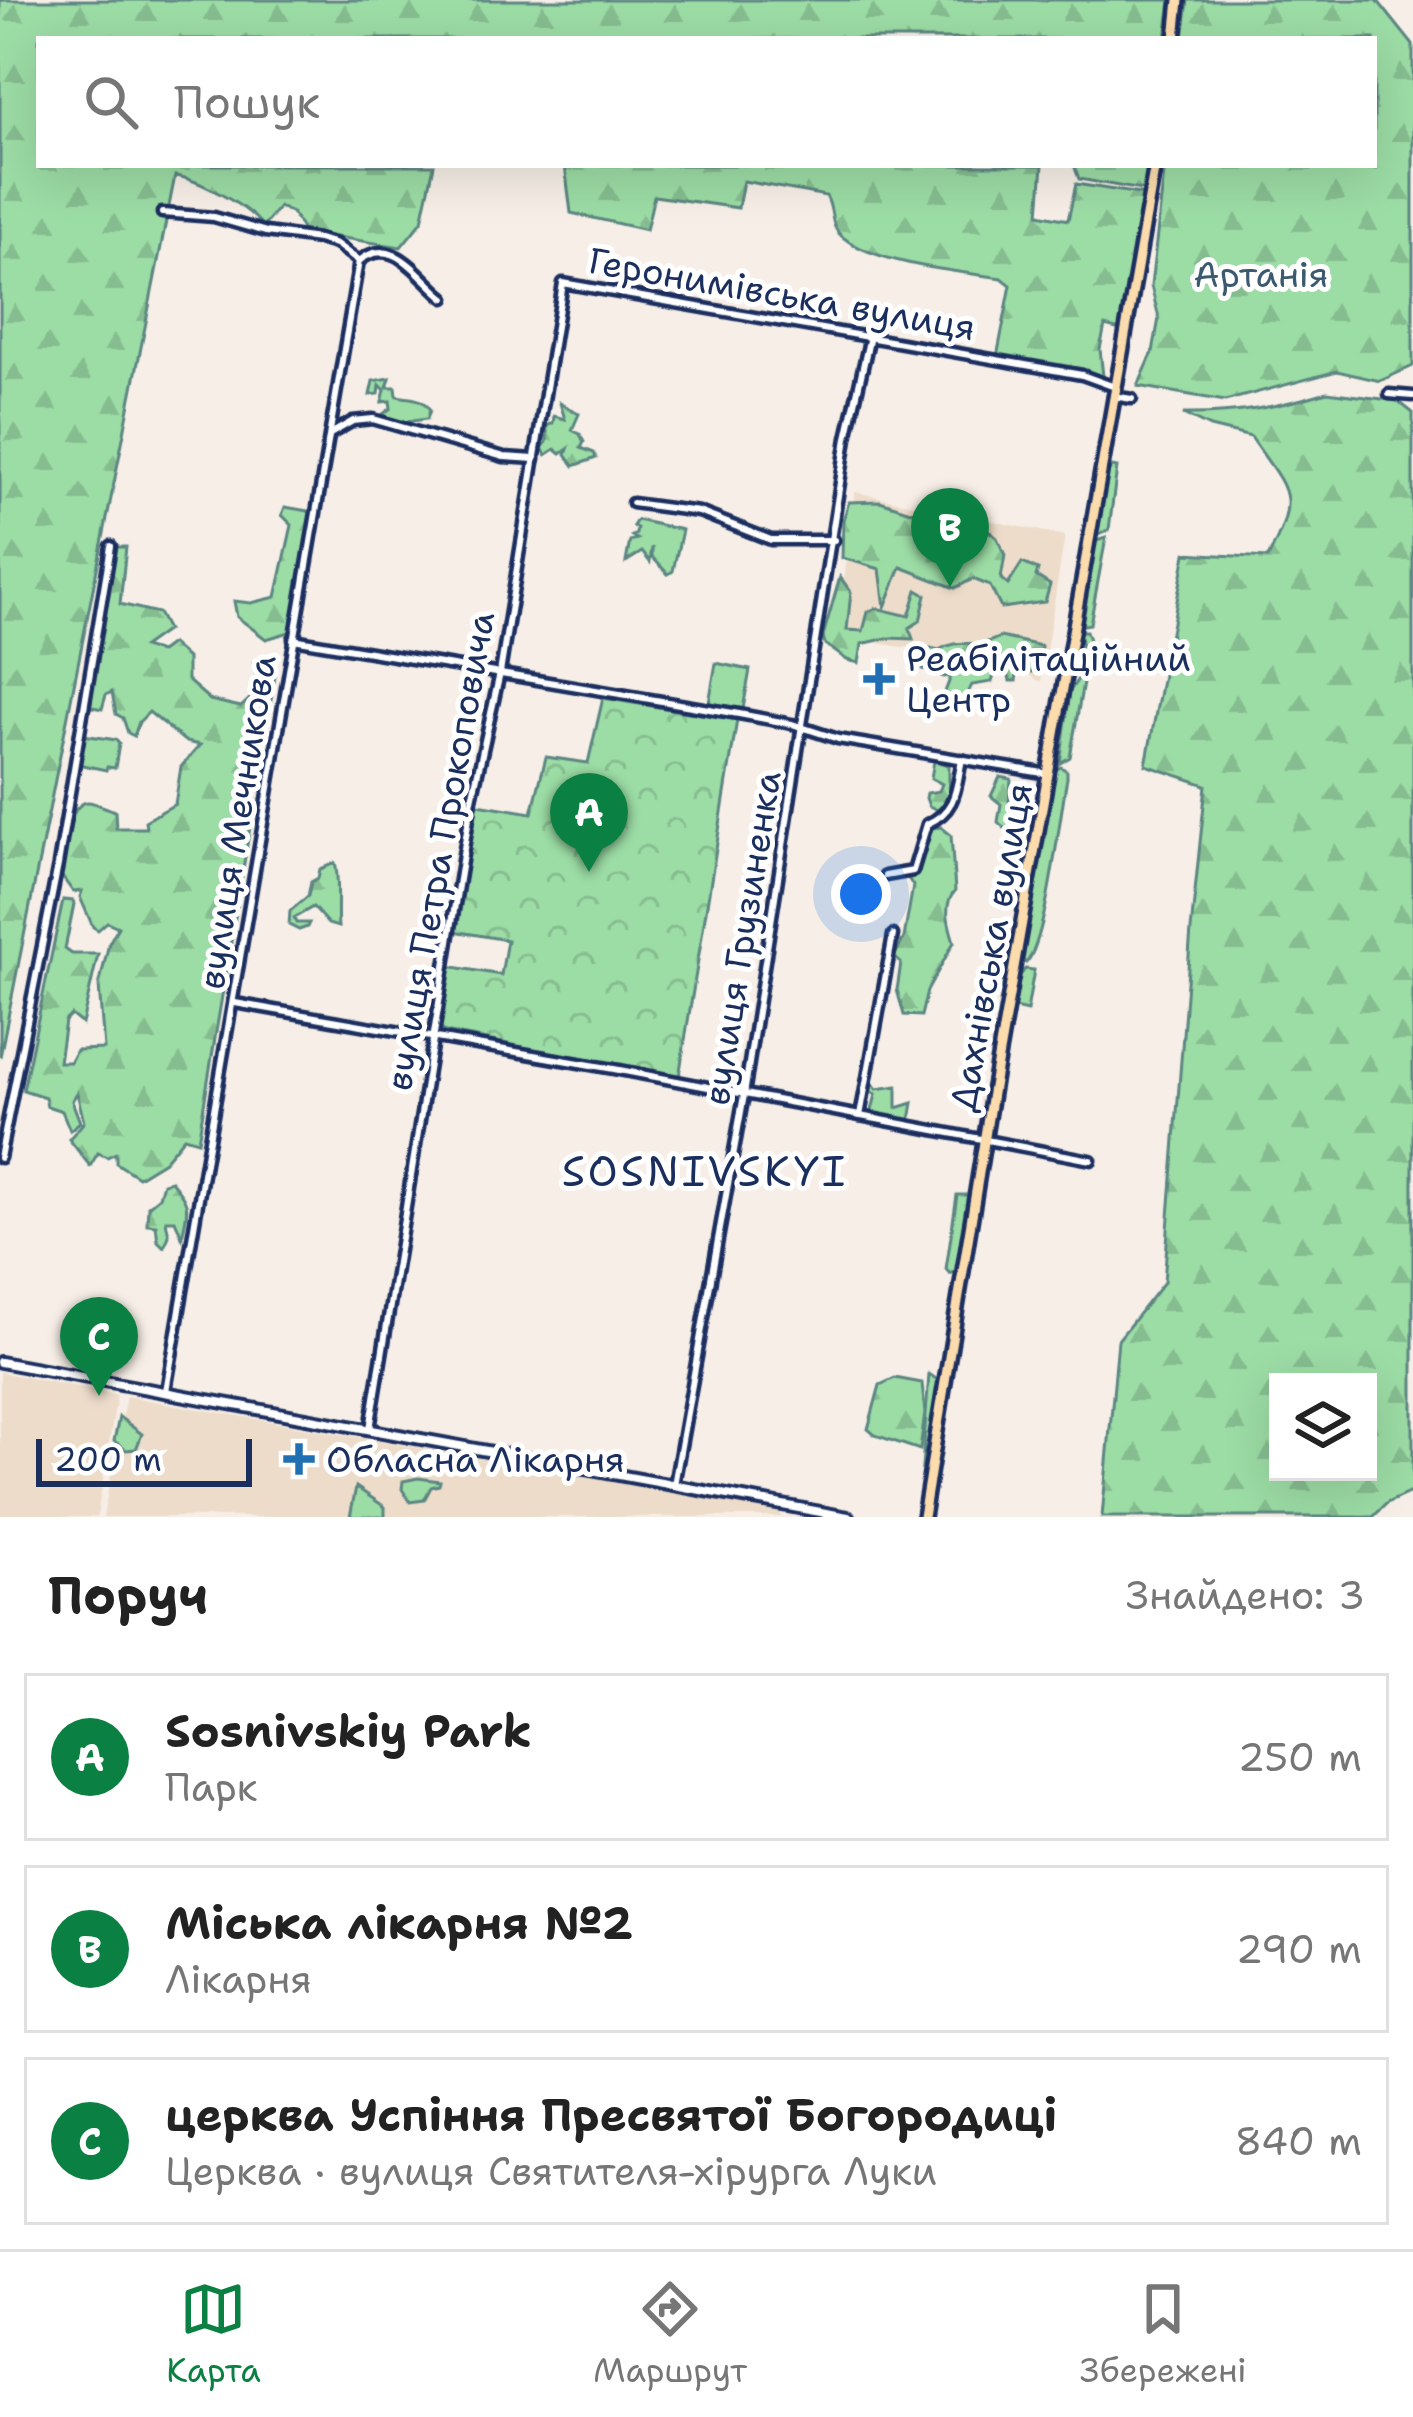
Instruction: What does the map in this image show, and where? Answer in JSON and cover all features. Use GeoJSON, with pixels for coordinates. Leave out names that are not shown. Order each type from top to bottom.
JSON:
{"type":"FeatureCollection","features":[{"type":"Feature","properties":{"kind":"main road"},"geometry":{"type":"LineString","coordinates":[[1174,36],[1179,0]]}},
{"type":"Feature","properties":{"kind":"main road","name":"Дахнівська вулиця"},"geometry":{"type":"LineString","coordinates":[[923,1517],[1154,168]]}},
{"type":"Feature","properties":{"kind":"street"},"geometry":{"type":"LineString","coordinates":[[163,213],[214,217],[266,232],[318,239],[336,244],[359,261],[380,251],[402,257],[445,298]]}},
{"type":"Feature","properties":{"kind":"street","name":"вулиця Мечникова"},"geometry":{"type":"LineString","coordinates":[[166,1391],[359,261]]}},
{"type":"Feature","properties":{"kind":"street","name":"Геронимівська вулиця"},"geometry":{"type":"LineString","coordinates":[[563,283],[1082,376],[1132,399]]}},
{"type":"Feature","properties":{"kind":"street","name":"вулиця Петра Прокоповича"},"geometry":{"type":"LineString","coordinates":[[370,1429],[472,799],[500,673],[563,283]]}},
{"type":"Feature","properties":{"kind":"street","name":"вулиця Грузиненка"},"geometry":{"type":"LineString","coordinates":[[674,1485],[744,1095],[847,438],[870,336]]}},
{"type":"Feature","properties":{"kind":"street"},"geometry":{"type":"LineString","coordinates":[[1389,394],[1413,396]]}},
{"type":"Feature","properties":{"kind":"street"},"geometry":{"type":"LineString","coordinates":[[329,435],[353,421],[373,419],[503,457],[535,459]]}},
{"type":"Feature","properties":{"kind":"street"},"geometry":{"type":"LineString","coordinates":[[632,503],[699,512],[770,540],[834,539]]}},
{"type":"Feature","properties":{"kind":"street"},"geometry":{"type":"LineString","coordinates":[[0,1158],[58,865],[111,546]]}},
{"type":"Feature","properties":{"kind":"street"},"geometry":{"type":"LineString","coordinates":[[293,639],[804,729],[838,740],[1048,773]]}},
{"type":"Feature","properties":{"kind":"street"},"geometry":{"type":"LineString","coordinates":[[885,876],[913,871],[927,824],[948,812],[954,802],[962,759]]}},
{"type":"Feature","properties":{"kind":"street"},"geometry":{"type":"LineString","coordinates":[[860,1116],[893,935]]}},
{"type":"Feature","properties":{"kind":"street"},"geometry":{"type":"LineString","coordinates":[[235,1003],[1091,1160]]}},
{"type":"Feature","properties":{"kind":"street"},"geometry":{"type":"LineString","coordinates":[[0,1362],[848,1517]]}},
{"type":"Feature","properties":{"kind":"shaded area"},"geometry":{"type":"Polygon","coordinates":[[[855,492],[1065,536],[1041,682],[1007,663],[837,637],[855,492]]]}},
{"type":"Feature","properties":{"kind":"shaded area"},"geometry":{"type":"Polygon","coordinates":[[[0,1372],[117,1395],[97,1517],[0,1517],[0,1372]]]}},
{"type":"Feature","properties":{"kind":"shaded area","name":"Обласна Лікарня"},"geometry":{"type":"Polygon","coordinates":[[[126,1396],[781,1512],[781,1517],[103,1517],[126,1396]]]}},
{"type":"Feature","properties":{"kind":"green space"},"geometry":{"type":"Polygon","coordinates":[[[0,0],[1171,0],[1166,36],[36,36],[36,168],[433,168],[422,221],[401,247],[304,232],[292,213],[279,207],[263,227],[223,196],[175,176],[0,1057],[0,0]]]}},
{"type":"Feature","properties":{"kind":"green space","name":"Артанія"},"geometry":{"type":"Polygon","coordinates":[[[1188,0],[1377,0],[1413,45],[1413,366],[1380,381],[1337,371],[1225,401],[1138,386],[1153,352],[1159,318],[1151,286],[1165,168],[1377,168],[1377,36],[1183,36],[1188,0]]]}},
{"type":"Feature","properties":{"kind":"green space"},"geometry":{"type":"Polygon","coordinates":[[[565,168],[1043,168],[1039,214],[1068,220],[1076,184],[1146,195],[1120,330],[1105,326],[1100,349],[1103,376],[997,357],[1011,285],[1002,278],[920,266],[858,247],[836,228],[826,196],[743,181],[738,208],[654,196],[646,230],[571,213],[565,168]]]}},
{"type":"Feature","properties":{"kind":"green space"},"geometry":{"type":"Polygon","coordinates":[[[1075,168],[1151,168],[1147,191],[1079,179],[1075,168]]]}},
{"type":"Feature","properties":{"kind":"green space"},"geometry":{"type":"Polygon","coordinates":[[[390,378],[387,387],[396,387],[397,396],[427,406],[427,419],[398,423],[383,414],[391,408],[390,401],[382,402],[385,390],[380,385],[379,394],[370,395],[373,381],[390,378]]]}},
{"type":"Feature","properties":{"kind":"green space"},"geometry":{"type":"Polygon","coordinates":[[[1327,392],[1398,401],[1413,413],[1413,1491],[1387,1503],[1373,1517],[1102,1517],[1118,1340],[1164,1282],[1206,785],[1146,765],[1186,553],[1268,558],[1287,506],[1282,483],[1251,437],[1210,427],[1183,414],[1274,406],[1327,392]]]}},
{"type":"Feature","properties":{"kind":"green space"},"geometry":{"type":"Polygon","coordinates":[[[560,403],[579,414],[572,430],[584,442],[581,448],[596,458],[574,466],[566,455],[568,449],[546,455],[542,448],[547,426],[554,416],[565,419],[560,403]]]}},
{"type":"Feature","properties":{"kind":"green space"},"geometry":{"type":"Polygon","coordinates":[[[1112,467],[1117,468],[1109,530],[1096,536],[1106,476],[1112,467]]]}},
{"type":"Feature","properties":{"kind":"green space"},"geometry":{"type":"Polygon","coordinates":[[[880,501],[947,523],[980,523],[997,538],[1005,555],[1001,579],[1008,585],[1022,563],[1038,570],[1036,576],[1050,585],[1045,602],[1001,608],[990,586],[973,579],[955,588],[901,567],[885,607],[880,569],[842,558],[843,520],[849,502],[880,501]]]}},
{"type":"Feature","properties":{"kind":"green space"},"geometry":{"type":"Polygon","coordinates":[[[285,507],[314,512],[293,631],[266,639],[237,617],[234,601],[251,603],[276,597],[292,525],[282,515],[285,507]]]}},
{"type":"Feature","properties":{"kind":"green space"},"geometry":{"type":"Polygon","coordinates":[[[637,520],[682,530],[673,571],[668,574],[652,557],[652,547],[650,562],[642,552],[626,562],[630,541],[637,539],[632,536],[637,520]]]}},
{"type":"Feature","properties":{"kind":"green space"},"geometry":{"type":"Polygon","coordinates":[[[1106,538],[1090,624],[1079,626],[1093,542],[1106,538]]]}},
{"type":"Feature","properties":{"kind":"green space"},"geometry":{"type":"Polygon","coordinates":[[[114,547],[126,547],[120,604],[158,613],[167,630],[143,647],[160,652],[171,644],[187,658],[187,680],[210,700],[241,707],[259,690],[253,663],[268,662],[276,670],[198,1141],[184,1137],[164,1161],[138,1177],[116,1163],[116,1153],[107,1157],[98,1153],[90,1166],[69,1139],[84,1122],[77,1093],[72,1101],[80,1122],[70,1130],[62,1111],[47,1106],[45,1097],[23,1090],[63,900],[74,904],[65,949],[72,954],[98,954],[82,1024],[71,1015],[65,1021],[59,1062],[70,1062],[76,1050],[104,1049],[99,986],[109,943],[118,927],[107,922],[98,930],[93,927],[80,897],[82,891],[73,892],[60,874],[74,812],[80,805],[93,803],[115,811],[116,828],[146,828],[145,821],[175,804],[181,767],[200,745],[186,742],[149,712],[134,736],[128,733],[123,718],[116,714],[112,692],[106,695],[102,709],[88,706],[114,547]]]}},
{"type":"Feature","properties":{"kind":"green space"},"geometry":{"type":"Polygon","coordinates":[[[840,577],[851,592],[847,630],[863,631],[868,612],[876,608],[909,616],[917,590],[926,595],[920,621],[909,628],[913,639],[862,644],[859,663],[825,644],[823,636],[840,577]]]}},
{"type":"Feature","properties":{"kind":"green space"},"geometry":{"type":"Polygon","coordinates":[[[1079,631],[1086,631],[1090,643],[1070,757],[1060,763],[1070,691],[1078,679],[1083,653],[1079,631]]]}},
{"type":"Feature","properties":{"kind":"green space"},"geometry":{"type":"Polygon","coordinates":[[[1000,637],[1041,646],[1039,665],[1032,672],[1018,666],[1016,681],[1010,681],[1006,666],[997,667],[992,682],[972,685],[965,698],[966,710],[953,709],[942,700],[951,676],[923,669],[923,655],[930,648],[1000,637]]]}},
{"type":"Feature","properties":{"kind":"green space"},"geometry":{"type":"Polygon","coordinates":[[[716,663],[750,670],[743,709],[709,703],[716,663]]]}},
{"type":"Feature","properties":{"kind":"green space"},"geometry":{"type":"Polygon","coordinates":[[[603,698],[737,720],[679,1077],[440,1028],[448,966],[501,975],[507,940],[454,931],[478,804],[532,813],[546,757],[588,763],[603,698]]]}},
{"type":"Feature","properties":{"kind":"green space"},"geometry":{"type":"Polygon","coordinates":[[[83,735],[116,740],[115,768],[78,764],[83,735]]]}},
{"type":"Feature","properties":{"kind":"green space"},"geometry":{"type":"Polygon","coordinates":[[[934,761],[949,765],[949,793],[940,811],[929,806],[926,798],[942,784],[931,778],[934,761]]]}},
{"type":"Feature","properties":{"kind":"green space"},"geometry":{"type":"Polygon","coordinates":[[[1061,767],[1067,778],[1051,876],[1040,931],[1026,963],[1022,960],[1055,770],[1061,767]]]}},
{"type":"Feature","properties":{"kind":"green space"},"geometry":{"type":"Polygon","coordinates":[[[1000,777],[1011,779],[1009,803],[1015,808],[1010,833],[998,822],[1001,804],[991,796],[1000,777]]]}},
{"type":"Feature","properties":{"kind":"green space"},"geometry":{"type":"Polygon","coordinates":[[[941,827],[951,835],[955,891],[948,915],[954,942],[927,991],[921,1016],[904,1015],[897,990],[901,963],[894,957],[904,938],[913,886],[908,878],[917,872],[931,828],[941,827]]]}},
{"type":"Feature","properties":{"kind":"green space"},"geometry":{"type":"Polygon","coordinates":[[[335,863],[338,927],[328,924],[313,907],[294,918],[296,923],[309,923],[307,927],[299,930],[289,925],[290,911],[308,896],[320,869],[335,863]]]}},
{"type":"Feature","properties":{"kind":"green space"},"geometry":{"type":"Polygon","coordinates":[[[1025,969],[1034,970],[1027,1011],[1014,1008],[1019,977],[1025,969]]]}},
{"type":"Feature","properties":{"kind":"green space"},"geometry":{"type":"Polygon","coordinates":[[[872,1082],[877,1089],[897,1086],[897,1108],[913,1103],[910,1120],[871,1115],[876,1094],[870,1092],[872,1082]]]}},
{"type":"Feature","properties":{"kind":"green space"},"geometry":{"type":"Polygon","coordinates":[[[171,1181],[187,1212],[182,1237],[175,1220],[166,1220],[169,1236],[164,1247],[156,1225],[147,1224],[148,1206],[159,1197],[163,1183],[171,1181]]]}},
{"type":"Feature","properties":{"kind":"green space"},"geometry":{"type":"Polygon","coordinates":[[[957,1195],[969,1195],[957,1270],[950,1274],[946,1269],[957,1195]]]}},
{"type":"Feature","properties":{"kind":"green space"},"geometry":{"type":"Polygon","coordinates":[[[929,1374],[939,1381],[922,1468],[929,1374]]]}},
{"type":"Feature","properties":{"kind":"green space"},"geometry":{"type":"Polygon","coordinates":[[[895,1378],[922,1383],[925,1413],[920,1450],[868,1429],[880,1385],[895,1378]]]}},
{"type":"Feature","properties":{"kind":"green space"},"geometry":{"type":"Polygon","coordinates":[[[119,1417],[142,1434],[136,1449],[126,1450],[114,1441],[119,1417]]]}},
{"type":"Feature","properties":{"kind":"green space"},"geometry":{"type":"Polygon","coordinates":[[[403,1481],[440,1481],[424,1500],[410,1502],[403,1481]]]}},
{"type":"Feature","properties":{"kind":"green space"},"geometry":{"type":"Polygon","coordinates":[[[356,1487],[385,1507],[385,1517],[350,1517],[356,1487]]]}},
{"type":"Feature","properties":{"kind":"place","name":"Міська лікарня №2"},"geometry":{"type":"Point","coordinates":[950,587]}},
{"type":"Feature","properties":{"kind":"place","name":"Реабілітаційний Центр"},"geometry":{"type":"Point","coordinates":[879,679]}},
{"type":"Feature","properties":{"kind":"place","name":"Sosnivskiy Park"},"geometry":{"type":"Point","coordinates":[589,872]}},
{"type":"Feature","properties":{"kind":"place","name":"церква Успіння Пресвятої Богородиці"},"geometry":{"type":"Point","coordinates":[99,1396]}},
{"type":"Feature","properties":{"kind":"place","name":"Обласна Лікарня"},"geometry":{"type":"Point","coordinates":[299,1459]}},
{"type":"Feature","properties":{"kind":"district","name":"SOSNIVSKYI"},"geometry":{"type":"Point","coordinates":[705,1171]}}]}
